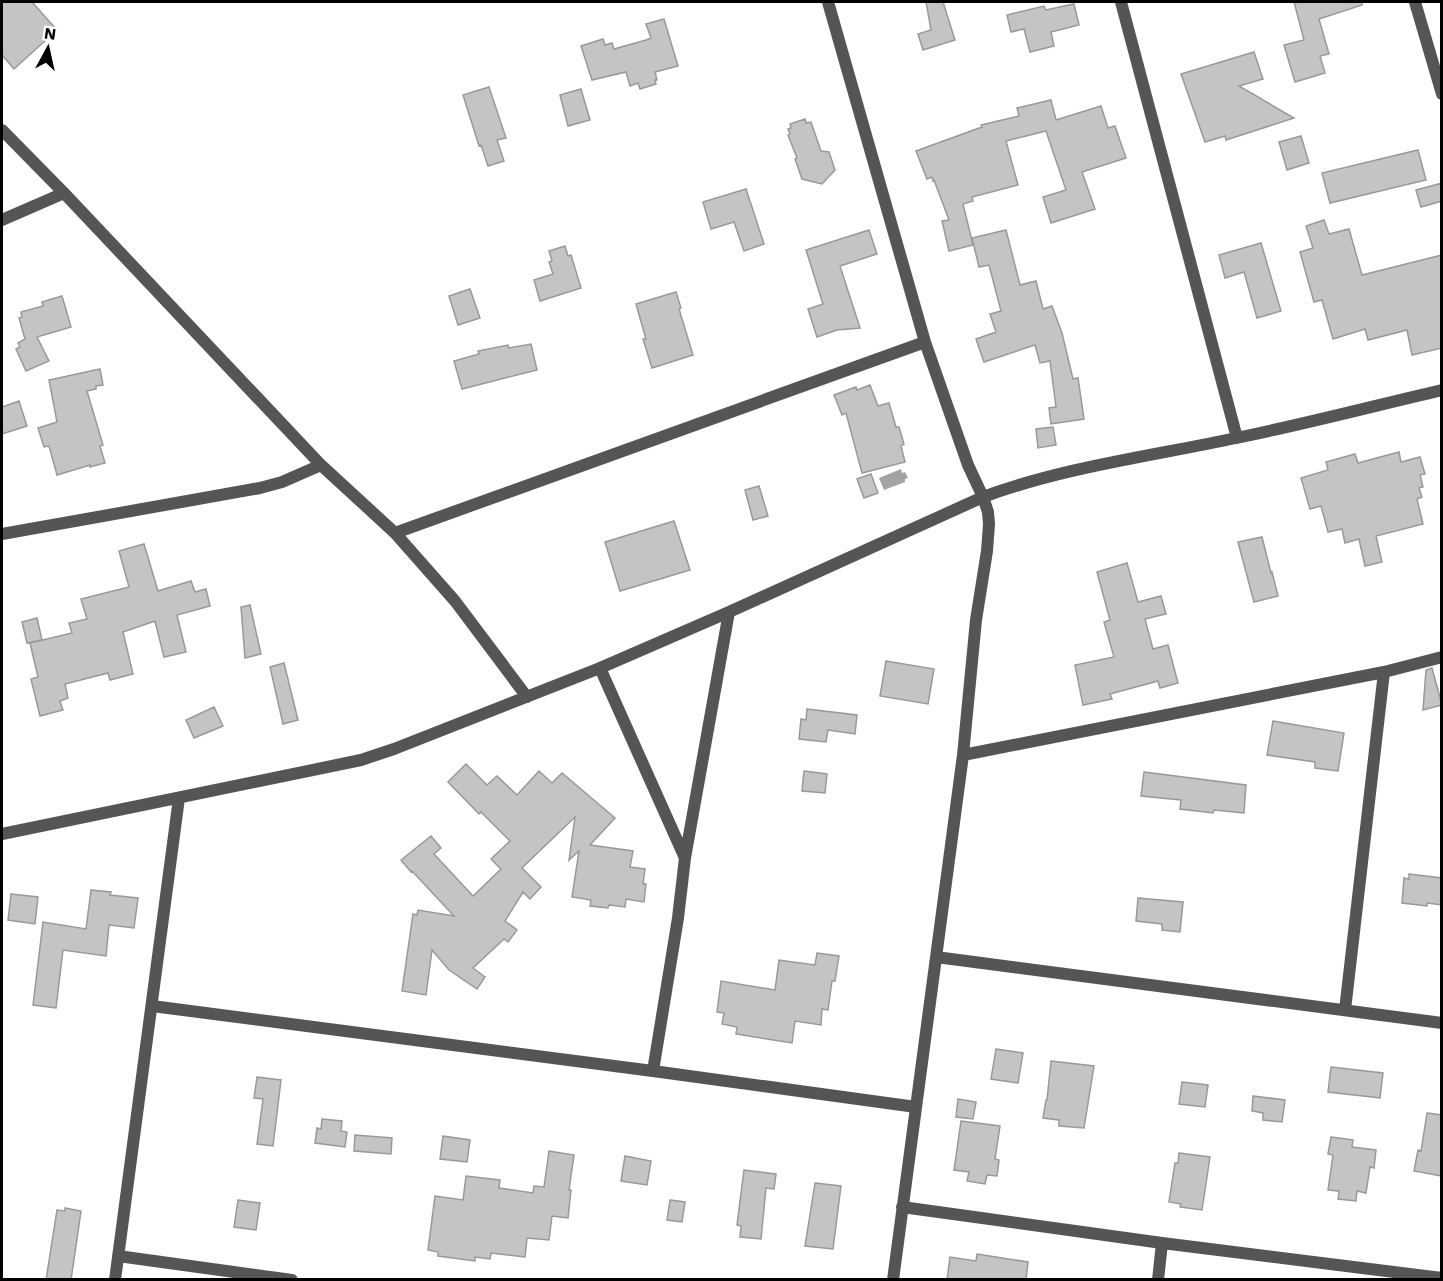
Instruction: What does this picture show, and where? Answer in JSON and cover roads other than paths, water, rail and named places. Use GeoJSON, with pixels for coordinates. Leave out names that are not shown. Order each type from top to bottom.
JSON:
{"type":"FeatureCollection","features":[{"type":"Feature","properties":{"kind":"street"},"geometry":{"type":"LineString","coordinates":[[828,2],[925,342],[968,465],[983,497],[988,517],[988,544],[976,620],[963,755],[892,1280]]}},
{"type":"Feature","properties":{"kind":"street"},"geometry":{"type":"LineString","coordinates":[[1121,2],[1237,438]]}},
{"type":"Feature","properties":{"kind":"street"},"geometry":{"type":"LineString","coordinates":[[1415,2],[1442,94]]}},
{"type":"Feature","properties":{"kind":"street"},"geometry":{"type":"LineString","coordinates":[[2,130],[321,465],[396,533],[455,601],[527,698]]}},
{"type":"Feature","properties":{"kind":"street"},"geometry":{"type":"LineString","coordinates":[[2,220],[64,193]]}},
{"type":"Feature","properties":{"kind":"street"},"geometry":{"type":"LineString","coordinates":[[396,533],[925,342]]}},
{"type":"Feature","properties":{"kind":"street"},"geometry":{"type":"LineString","coordinates":[[2,834],[362,760],[600,668],[983,497],[1029,482],[1237,438],[1442,390]]}},
{"type":"Feature","properties":{"kind":"street"},"geometry":{"type":"LineString","coordinates":[[2,534],[260,488],[282,482],[321,465]]}},
{"type":"Feature","properties":{"kind":"street"},"geometry":{"type":"LineString","coordinates":[[653,1071],[678,918],[685,858],[729,612]]}},
{"type":"Feature","properties":{"kind":"street"},"geometry":{"type":"LineString","coordinates":[[963,755],[1384,672],[1442,657]]}},
{"type":"Feature","properties":{"kind":"street"},"geometry":{"type":"LineString","coordinates":[[600,668],[685,858]]}},
{"type":"Feature","properties":{"kind":"street"},"geometry":{"type":"LineString","coordinates":[[1345,1010],[1384,672]]}},
{"type":"Feature","properties":{"kind":"street"},"geometry":{"type":"LineString","coordinates":[[115,1280],[179,798]]}},
{"type":"Feature","properties":{"kind":"street"},"geometry":{"type":"LineString","coordinates":[[936,957],[1442,1023]]}},
{"type":"Feature","properties":{"kind":"street"},"geometry":{"type":"LineString","coordinates":[[152,1006],[916,1107]]}},
{"type":"Feature","properties":{"kind":"street"},"geometry":{"type":"LineString","coordinates":[[902,1207],[1442,1278]]}},
{"type":"Feature","properties":{"kind":"street"},"geometry":{"type":"LineString","coordinates":[[1158,1280],[1162,1243]]}},
{"type":"Feature","properties":{"kind":"street"},"geometry":{"type":"LineString","coordinates":[[118,1256],[292,1280]]}}]}
